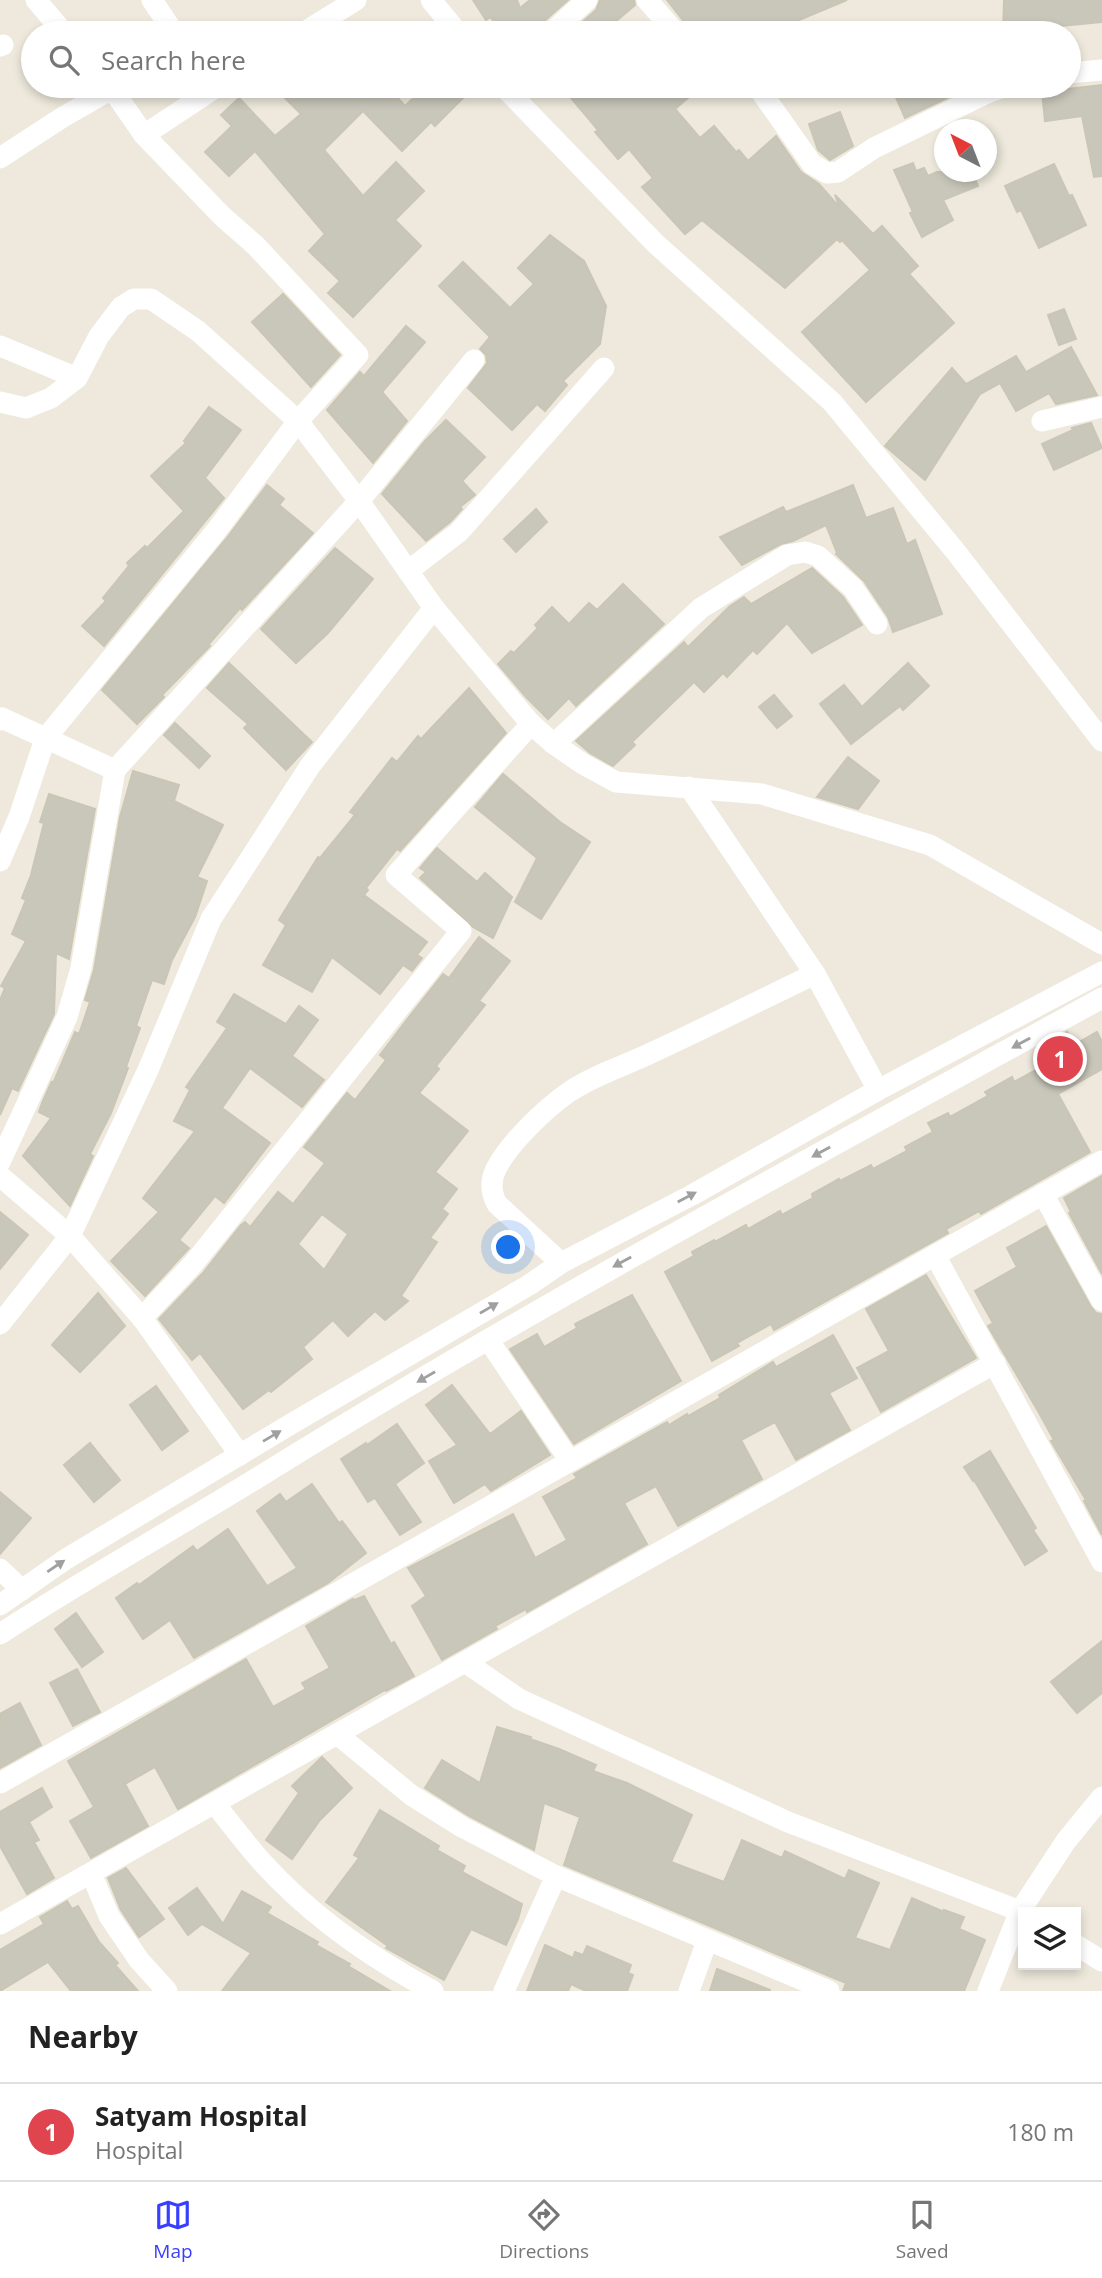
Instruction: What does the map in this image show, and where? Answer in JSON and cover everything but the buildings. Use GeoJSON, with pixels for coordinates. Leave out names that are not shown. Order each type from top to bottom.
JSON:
{"type":"FeatureCollection","features":[{"type":"Feature","properties":{"kind":"street"},"geometry":{"type":"LineString","coordinates":[[36,0],[54,21]]}},
{"type":"Feature","properties":{"kind":"street"},"geometry":{"type":"LineString","coordinates":[[152,0],[166,21]]}},
{"type":"Feature","properties":{"kind":"street"},"geometry":{"type":"LineString","coordinates":[[322,9],[356,0]]}},
{"type":"Feature","properties":{"kind":"street"},"geometry":{"type":"LineString","coordinates":[[431,0],[448,21]]}},
{"type":"Feature","properties":{"kind":"street"},"geometry":{"type":"LineString","coordinates":[[564,21],[587,0]]}},
{"type":"Feature","properties":{"kind":"street"},"geometry":{"type":"LineString","coordinates":[[647,0],[665,21]]}},
{"type":"Feature","properties":{"kind":"street"},"geometry":{"type":"LineString","coordinates":[[1081,72],[1102,70]]}},
{"type":"Feature","properties":{"kind":"street"},"geometry":{"type":"LineString","coordinates":[[0,158],[93,98]]}},
{"type":"Feature","properties":{"kind":"street"},"geometry":{"type":"LineString","coordinates":[[0,861],[19,817],[44,739],[216,531],[298,421],[358,355],[255,246],[222,216],[144,135],[119,98]]}},
{"type":"Feature","properties":{"kind":"street"},"geometry":{"type":"LineString","coordinates":[[144,135],[197,98]]}},
{"type":"Feature","properties":{"kind":"street"},"geometry":{"type":"LineString","coordinates":[[515,98],[654,243],[832,402],[956,552],[1102,741]]}},
{"type":"Feature","properties":{"kind":"street"},"geometry":{"type":"LineString","coordinates":[[765,98],[812,164],[827,173],[838,172],[874,148],[977,98]]}},
{"type":"Feature","properties":{"kind":"street"},"geometry":{"type":"LineString","coordinates":[[0,402],[26,408],[51,398],[77,377],[99,336],[121,307],[134,299],[150,299],[198,331],[298,421],[462,643],[531,724],[583,764],[616,782],[762,794],[930,845],[1102,944]]}},
{"type":"Feature","properties":{"kind":"street"},"geometry":{"type":"LineString","coordinates":[[0,346],[77,377]]}},
{"type":"Feature","properties":{"kind":"street"},"geometry":{"type":"LineString","coordinates":[[0,1162],[67,1017],[81,968],[115,770],[359,501],[474,360]]}},
{"type":"Feature","properties":{"kind":"street"},"geometry":{"type":"LineString","coordinates":[[408,571],[459,532],[604,368]]}},
{"type":"Feature","properties":{"kind":"street"},"geometry":{"type":"LineString","coordinates":[[1042,421],[1102,407]]}},
{"type":"Feature","properties":{"kind":"street"},"geometry":{"type":"LineString","coordinates":[[554,744],[701,608],[787,555],[805,552],[818,556],[853,588],[877,624]]}},
{"type":"Feature","properties":{"kind":"street"},"geometry":{"type":"LineString","coordinates":[[0,1324],[74,1240],[211,919],[310,766],[434,608]]}},
{"type":"Feature","properties":{"kind":"street"},"geometry":{"type":"LineString","coordinates":[[0,720],[2,718],[115,770]]}},
{"type":"Feature","properties":{"kind":"street"},"geometry":{"type":"LineString","coordinates":[[142,1318],[193,1264],[461,931],[396,875],[531,724]]}},
{"type":"Feature","properties":{"kind":"street"},"geometry":{"type":"LineString","coordinates":[[689,787],[815,974],[878,1090]]}},
{"type":"Feature","properties":{"kind":"street"},"geometry":{"type":"LineString","coordinates":[[0,1605],[66,1559],[529,1285],[561,1263],[692,1195],[878,1090],[1102,972]]}},
{"type":"Feature","properties":{"kind":"street"},"geometry":{"type":"LineString","coordinates":[[561,1263],[496,1204],[492,1195],[495,1170],[533,1123],[569,1091],[593,1078],[815,974]]}},
{"type":"Feature","properties":{"kind":"street"},"geometry":{"type":"LineString","coordinates":[[0,1634],[312,1443],[604,1272],[1102,998]]}},
{"type":"Feature","properties":{"kind":"street"},"geometry":{"type":"LineString","coordinates":[[0,1783],[1102,1161]]}},
{"type":"Feature","properties":{"kind":"street"},"geometry":{"type":"LineString","coordinates":[[0,1176],[74,1240],[99,1267],[142,1318],[240,1455]]}},
{"type":"Feature","properties":{"kind":"street"},"geometry":{"type":"LineString","coordinates":[[1043,1194],[1102,1301]]}},
{"type":"Feature","properties":{"kind":"street"},"geometry":{"type":"LineString","coordinates":[[935,1255],[1102,1562]]}},
{"type":"Feature","properties":{"kind":"street"},"geometry":{"type":"LineString","coordinates":[[489,1341],[570,1461]]}},
{"type":"Feature","properties":{"kind":"street"},"geometry":{"type":"LineString","coordinates":[[0,1924],[995,1363]]}},
{"type":"Feature","properties":{"kind":"street"},"geometry":{"type":"LineString","coordinates":[[299,1420],[312,1443]]}},
{"type":"Feature","properties":{"kind":"street"},"geometry":{"type":"LineString","coordinates":[[0,1569],[22,1590]]}},
{"type":"Feature","properties":{"kind":"street"},"geometry":{"type":"LineString","coordinates":[[465,1662],[519,1699],[788,1822],[1018,1910]]}},
{"type":"Feature","properties":{"kind":"street"},"geometry":{"type":"LineString","coordinates":[[337,1734],[411,1795],[462,1826],[556,1876],[829,1991]]}},
{"type":"Feature","properties":{"kind":"street"},"geometry":{"type":"LineString","coordinates":[[1025,1907],[1066,1841],[1102,1797]]}},
{"type":"Feature","properties":{"kind":"street"},"geometry":{"type":"LineString","coordinates":[[215,1804],[263,1864],[315,1912],[393,1970],[433,1991]]}},
{"type":"Feature","properties":{"kind":"street"},"geometry":{"type":"LineString","coordinates":[[91,1873],[109,1916],[139,1960],[167,1991]]}},
{"type":"Feature","properties":{"kind":"street"},"geometry":{"type":"LineString","coordinates":[[504,1991],[556,1876]]}},
{"type":"Feature","properties":{"kind":"street"},"geometry":{"type":"LineString","coordinates":[[988,1991],[1018,1921]]}},
{"type":"Feature","properties":{"kind":"street"},"geometry":{"type":"LineString","coordinates":[[689,1991],[707,1941]]}},
{"type":"Feature","properties":{"kind":"street"},"geometry":{"type":"LineString","coordinates":[[1081,1948],[1102,1961]]}},
{"type":"Feature","properties":{"kind":"place","name":"Satyam Hospital"},"geometry":{"type":"Point","coordinates":[1060,1059]}}]}
